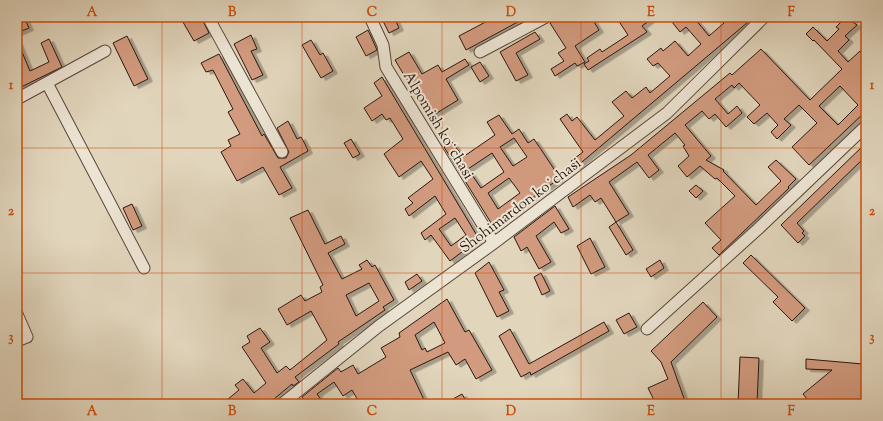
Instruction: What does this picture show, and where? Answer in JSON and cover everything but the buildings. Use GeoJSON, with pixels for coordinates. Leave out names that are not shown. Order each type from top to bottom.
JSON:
{"type":"FeatureCollection","features":[{"type":"Feature","properties":{"kind":"street"},"geometry":{"type":"LineString","coordinates":[[208,17],[282,152]]}},
{"type":"Feature","properties":{"kind":"street","name":"Alpomish koʻchasi"},"geometry":{"type":"LineString","coordinates":[[370,17],[383,45],[386,67],[494,243]]}},
{"type":"Feature","properties":{"kind":"street"},"geometry":{"type":"LineString","coordinates":[[480,52],[546,17]]}},
{"type":"Feature","properties":{"kind":"street","name":"Shohimardon koʻchasi"},"geometry":{"type":"LineString","coordinates":[[285,403],[379,326],[494,243],[667,113],[764,17]]}},
{"type":"Feature","properties":{"kind":"street"},"geometry":{"type":"LineString","coordinates":[[17,99],[105,51]]}},
{"type":"Feature","properties":{"kind":"street"},"geometry":{"type":"LineString","coordinates":[[47,83],[144,268]]}},
{"type":"Feature","properties":{"kind":"street"},"geometry":{"type":"LineString","coordinates":[[647,329],[758,229],[866,126]]}},
{"type":"Feature","properties":{"kind":"street"},"geometry":{"type":"LineString","coordinates":[[17,314],[27,337],[17,341]]}}]}
